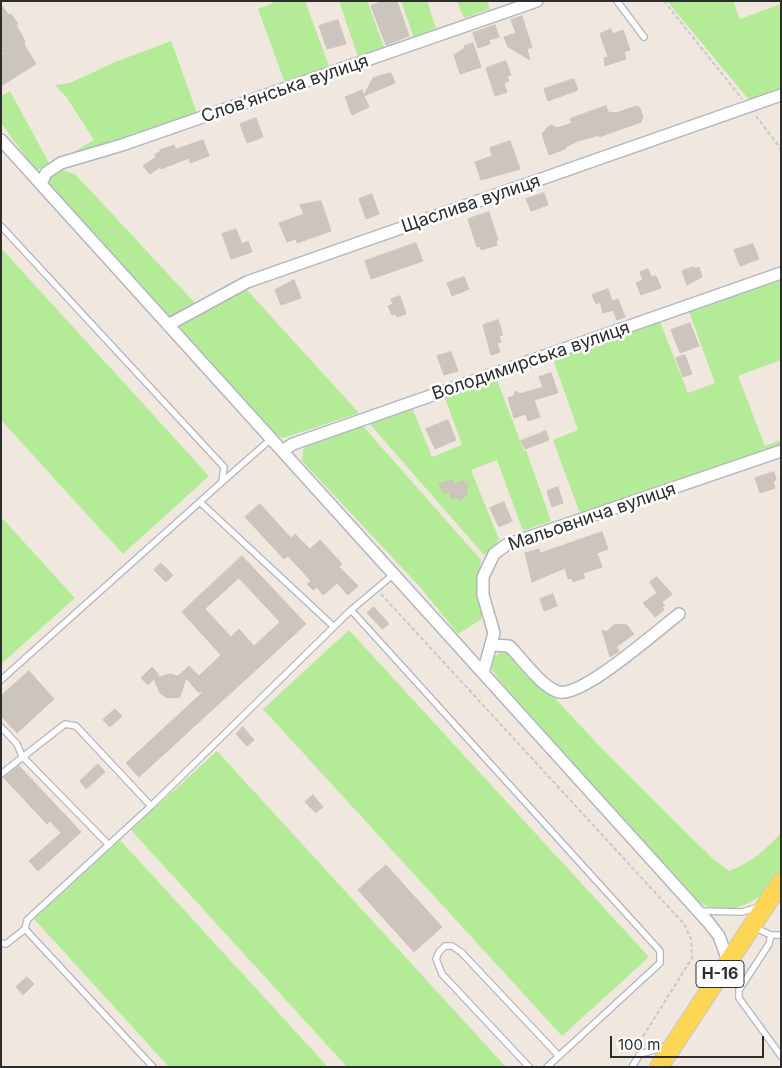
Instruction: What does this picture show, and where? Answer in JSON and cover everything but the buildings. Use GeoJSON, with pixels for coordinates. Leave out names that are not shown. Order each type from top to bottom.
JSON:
{"type":"FeatureCollection","features":[{"type":"Feature","properties":{"kind":"main road","name":"Н-16"},"geometry":{"type":"LineString","coordinates":[[660,1067],[751,926],[775,894]]}},
{"type":"Feature","properties":{"kind":"street","name":"Словʼянська вулиця"},"geometry":{"type":"LineString","coordinates":[[41,184],[46,173],[61,163],[122,145],[537,1]]}},
{"type":"Feature","properties":{"kind":"street","name":"Щаслива вулиця"},"geometry":{"type":"LineString","coordinates":[[168,326],[247,282],[781,95]]}},
{"type":"Feature","properties":{"kind":"street"},"geometry":{"type":"LineString","coordinates":[[1,140],[719,936],[728,961]]}},
{"type":"Feature","properties":{"kind":"street","name":"Володимирська вулиця"},"geometry":{"type":"LineString","coordinates":[[282,452],[302,441],[781,273]]}},
{"type":"Feature","properties":{"kind":"street","name":"Мальовнича вулиця"},"geometry":{"type":"LineString","coordinates":[[483,673],[492,646],[494,633],[483,595],[483,577],[494,554],[506,545],[781,451]]}},
{"type":"Feature","properties":{"kind":"street"},"geometry":{"type":"LineString","coordinates":[[492,646],[509,646],[543,683],[559,692],[573,691],[602,674],[679,614]]}},
{"type":"Feature","properties":{"kind":"lane"},"geometry":{"type":"LineString","coordinates":[[617,1],[644,37]]}},
{"type":"Feature","properties":{"kind":"lane"},"geometry":{"type":"LineString","coordinates":[[1,226],[224,467],[222,482]]}},
{"type":"Feature","properties":{"kind":"lane"},"geometry":{"type":"LineString","coordinates":[[1,680],[270,438]]}},
{"type":"Feature","properties":{"kind":"lane"},"geometry":{"type":"LineString","coordinates":[[200,502],[333,626]]}},
{"type":"Feature","properties":{"kind":"lane"},"geometry":{"type":"LineString","coordinates":[[1,942],[6,944],[26,929],[27,920],[151,806],[333,626],[394,574]]}},
{"type":"Feature","properties":{"kind":"lane"},"geometry":{"type":"LineString","coordinates":[[350,610],[660,951],[660,963],[547,1067]]}},
{"type":"Feature","properties":{"kind":"lane"},"geometry":{"type":"LineString","coordinates":[[1,774],[65,724],[76,726],[151,806]]}},
{"type":"Feature","properties":{"kind":"lane"},"geometry":{"type":"LineString","coordinates":[[1,727],[17,744],[22,756],[109,845]]}},
{"type":"Feature","properties":{"kind":"lane"},"geometry":{"type":"LineString","coordinates":[[695,910],[714,913],[742,912],[775,894]]}},
{"type":"Feature","properties":{"kind":"lane"},"geometry":{"type":"LineString","coordinates":[[751,926],[772,935],[781,935]]}},
{"type":"Feature","properties":{"kind":"lane"},"geometry":{"type":"LineString","coordinates":[[26,929],[153,1067]]}},
{"type":"Feature","properties":{"kind":"lane"},"geometry":{"type":"LineString","coordinates":[[772,935],[769,944],[738,990],[739,998],[781,1056]]}},
{"type":"Feature","properties":{"kind":"lane"},"geometry":{"type":"LineString","coordinates":[[529,1067],[442,974],[436,960],[439,952],[446,946],[461,952],[559,1056]]}},
{"type":"Feature","properties":{"kind":"lane"},"geometry":{"type":"LineString","coordinates":[[632,1067],[640,1054],[674,1045]]}},
{"type":"Feature","properties":{"kind":"path"},"geometry":{"type":"LineString","coordinates":[[664,1],[781,149]]}},
{"type":"Feature","properties":{"kind":"path"},"geometry":{"type":"LineString","coordinates":[[376,588],[684,924],[691,940],[692,958],[634,1050]]}},
{"type":"Feature","properties":{"kind":"green space"},"geometry":{"type":"Polygon","coordinates":[[[277,1],[305,1],[329,66],[285,83],[258,9],[277,1]]]}},
{"type":"Feature","properties":{"kind":"green space"},"geometry":{"type":"Polygon","coordinates":[[[339,1],[367,1],[385,49],[358,57],[339,1]]]}},
{"type":"Feature","properties":{"kind":"green space"},"geometry":{"type":"Polygon","coordinates":[[[401,1],[427,1],[436,28],[414,38],[401,1]]]}},
{"type":"Feature","properties":{"kind":"green space"},"geometry":{"type":"Polygon","coordinates":[[[457,1],[487,1],[490,9],[464,18],[457,1]]]}},
{"type":"Feature","properties":{"kind":"green space"},"geometry":{"type":"Polygon","coordinates":[[[667,1],[733,1],[740,19],[781,4],[781,88],[749,100],[667,1]]]}},
{"type":"Feature","properties":{"kind":"green space"},"geometry":{"type":"Polygon","coordinates":[[[171,41],[197,113],[60,160],[94,140],[67,98],[55,85],[70,83],[115,62],[171,41]]]}},
{"type":"Feature","properties":{"kind":"green space"},"geometry":{"type":"Polygon","coordinates":[[[10,91],[49,163],[36,171],[1,123],[1,96],[10,91]]]}},
{"type":"Feature","properties":{"kind":"green space"},"geometry":{"type":"Polygon","coordinates":[[[61,169],[76,175],[195,303],[169,319],[46,184],[50,176],[61,169]]]}},
{"type":"Feature","properties":{"kind":"green space"},"geometry":{"type":"Polygon","coordinates":[[[1,248],[209,476],[123,554],[1,420],[1,248]]]}},
{"type":"Feature","properties":{"kind":"green space"},"geometry":{"type":"Polygon","coordinates":[[[781,276],[781,360],[738,376],[765,446],[781,440],[781,446],[585,514],[579,511],[553,440],[578,430],[553,359],[659,319],[688,393],[715,383],[688,309],[781,276]]]}},
{"type":"Feature","properties":{"kind":"green space"},"geometry":{"type":"Polygon","coordinates":[[[247,290],[359,413],[283,438],[268,430],[179,328],[185,322],[233,294],[247,290]]]}},
{"type":"Feature","properties":{"kind":"green space"},"geometry":{"type":"Polygon","coordinates":[[[497,380],[524,451],[526,450],[551,521],[523,531],[497,460],[471,470],[499,539],[494,548],[484,555],[368,422],[412,407],[432,457],[462,445],[445,398],[497,380]]]}},
{"type":"Feature","properties":{"kind":"green space"},"geometry":{"type":"Polygon","coordinates":[[[362,425],[481,560],[478,601],[482,607],[482,619],[458,634],[421,588],[302,461],[303,450],[311,443],[362,425]]]}},
{"type":"Feature","properties":{"kind":"green space"},"geometry":{"type":"Polygon","coordinates":[[[1,517],[75,598],[1,664],[1,517]]]}},
{"type":"Feature","properties":{"kind":"green space"},"geometry":{"type":"Polygon","coordinates":[[[349,630],[649,957],[562,1036],[263,709],[349,630]]]}},
{"type":"Feature","properties":{"kind":"green space"},"geometry":{"type":"Polygon","coordinates":[[[503,651],[514,654],[606,753],[712,858],[729,871],[757,855],[781,833],[780,871],[770,887],[755,900],[727,909],[715,910],[694,899],[500,681],[491,669],[492,658],[503,651]]]}},
{"type":"Feature","properties":{"kind":"green space"},"geometry":{"type":"Polygon","coordinates":[[[217,751],[506,1067],[347,1067],[131,830],[217,751]]]}},
{"type":"Feature","properties":{"kind":"green space"},"geometry":{"type":"Polygon","coordinates":[[[120,840],[328,1067],[169,1067],[34,919],[120,840]]]}}]}
